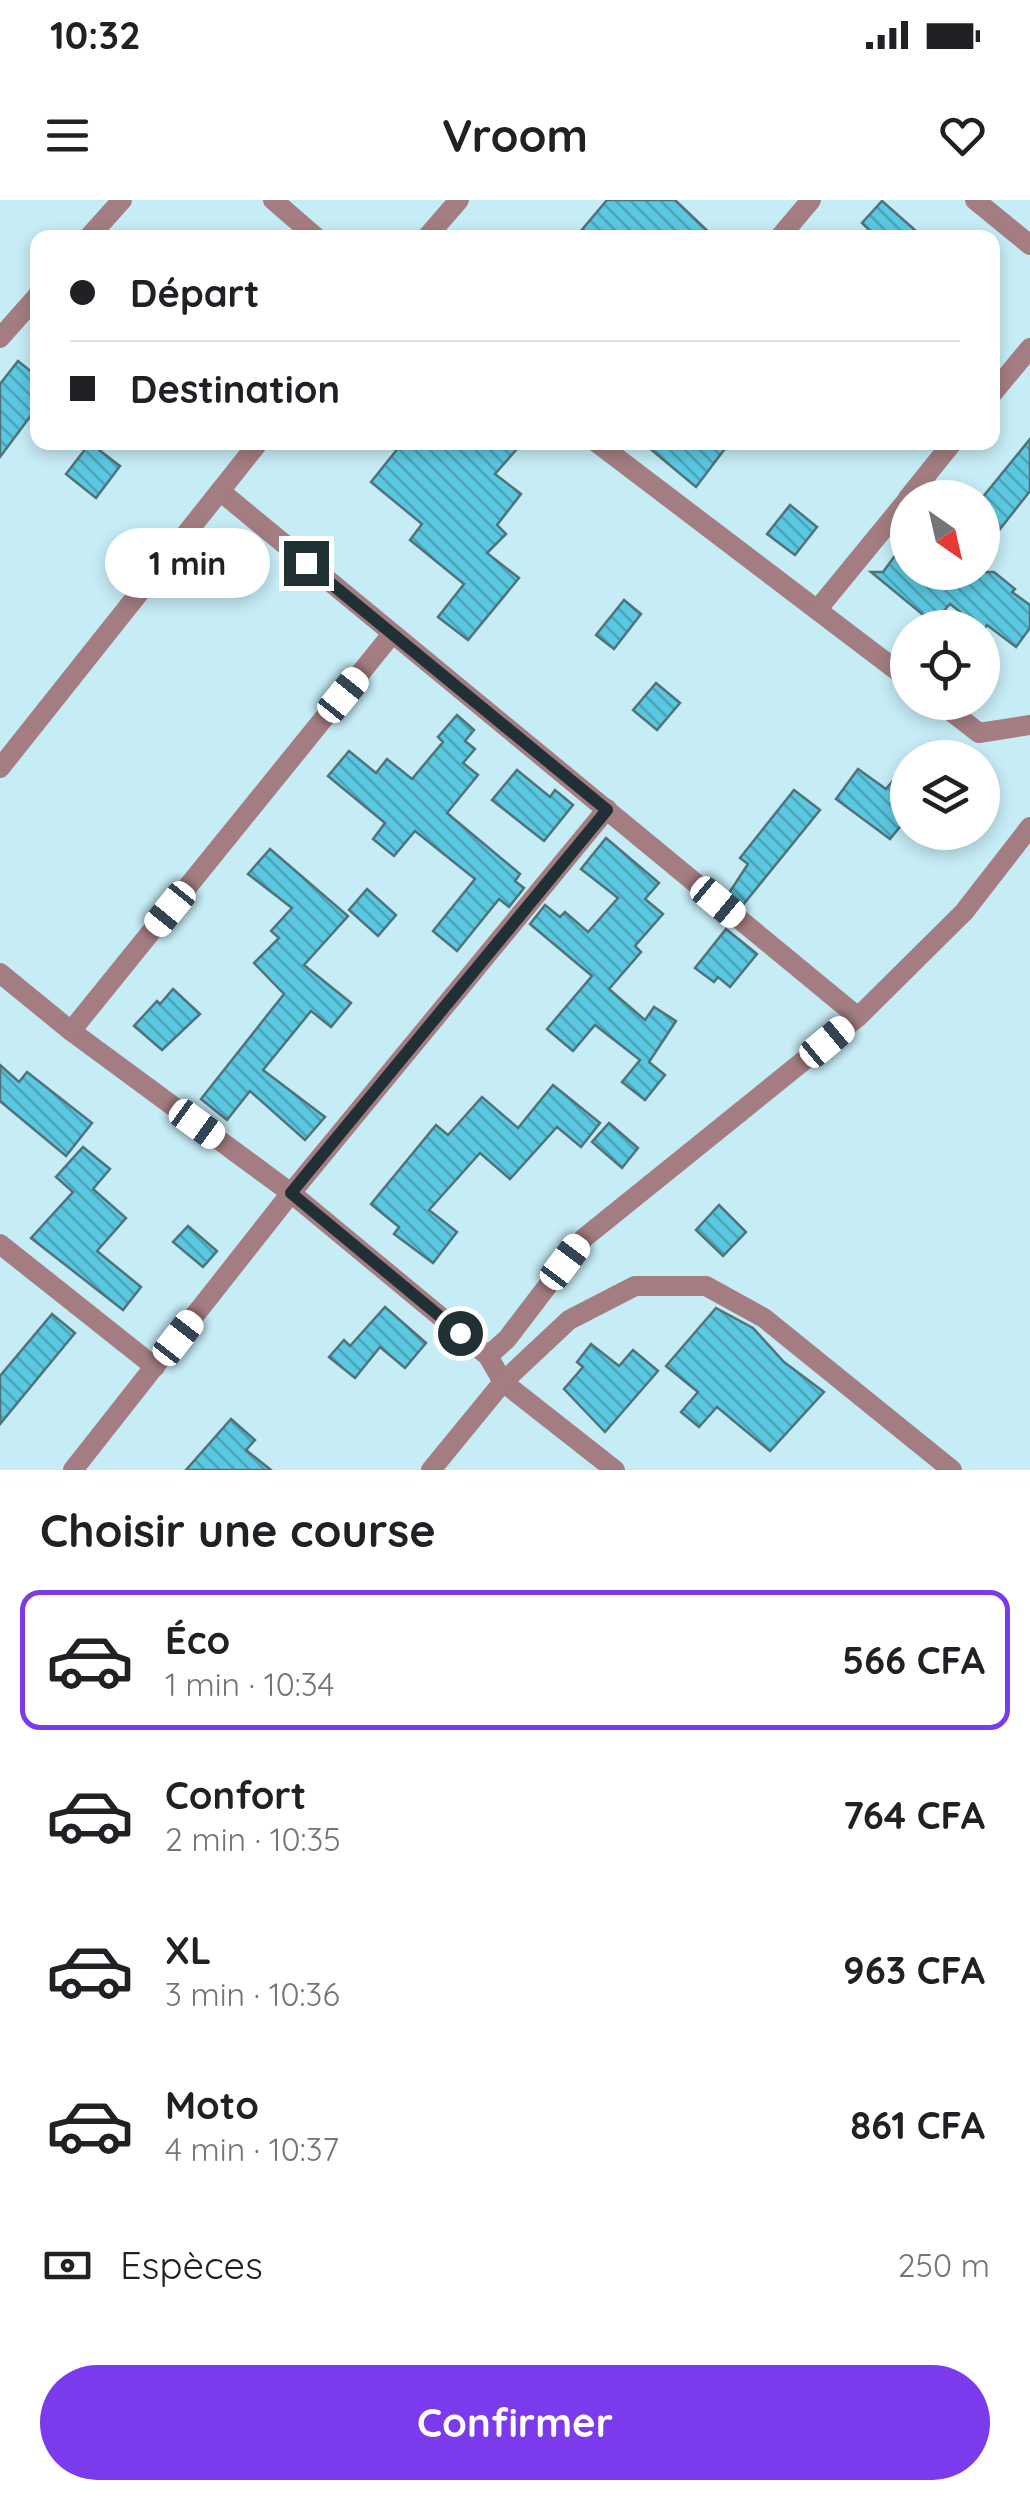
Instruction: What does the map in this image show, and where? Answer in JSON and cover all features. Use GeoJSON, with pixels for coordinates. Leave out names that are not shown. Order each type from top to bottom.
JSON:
{"type":"FeatureCollection","features":[{"type":"Feature","properties":{"kind":"street"},"geometry":{"type":"LineString","coordinates":[[95,230],[122,200]]}},
{"type":"Feature","properties":{"kind":"street"},"geometry":{"type":"LineString","coordinates":[[272,200],[308,230]]}},
{"type":"Feature","properties":{"kind":"street"},"geometry":{"type":"LineString","coordinates":[[433,230],[459,200]]}},
{"type":"Feature","properties":{"kind":"street"},"geometry":{"type":"LineString","coordinates":[[786,230],[811,200]]}},
{"type":"Feature","properties":{"kind":"street"},"geometry":{"type":"LineString","coordinates":[[976,200],[1030,246]]}},
{"type":"Feature","properties":{"kind":"street"},"geometry":{"type":"LineString","coordinates":[[0,338],[30,305]]}},
{"type":"Feature","properties":{"kind":"street"},"geometry":{"type":"LineString","coordinates":[[1000,384],[1030,348]]}},
{"type":"Feature","properties":{"kind":"street"},"geometry":{"type":"LineString","coordinates":[[0,768],[253,450]]}},
{"type":"Feature","properties":{"kind":"street"},"geometry":{"type":"LineString","coordinates":[[611,450],[890,665]]}},
{"type":"Feature","properties":{"kind":"street"},"geometry":{"type":"LineString","coordinates":[[922,480],[947,450]]}},
{"type":"Feature","properties":{"kind":"street"},"geometry":{"type":"LineString","coordinates":[[220,492],[858,1017]]}},
{"type":"Feature","properties":{"kind":"street"},"geometry":{"type":"LineString","coordinates":[[817,610],[890,520]]}},
{"type":"Feature","properties":{"kind":"street"},"geometry":{"type":"LineString","coordinates":[[71,1031],[392,634]]}},
{"type":"Feature","properties":{"kind":"street"},"geometry":{"type":"LineString","coordinates":[[962,720],[979,733],[1030,725]]}},
{"type":"Feature","properties":{"kind":"street"},"geometry":{"type":"LineString","coordinates":[[73,1470],[291,1193],[607,810]]}},
{"type":"Feature","properties":{"kind":"street"},"geometry":{"type":"LineString","coordinates":[[488,1356],[507,1339],[584,1238],[858,1017],[964,912],[1030,827]]}},
{"type":"Feature","properties":{"kind":"street"},"geometry":{"type":"LineString","coordinates":[[0,973],[71,1031],[291,1193],[488,1356],[503,1382],[614,1470]]}},
{"type":"Feature","properties":{"kind":"street"},"geometry":{"type":"LineString","coordinates":[[0,1244],[155,1367]]}},
{"type":"Feature","properties":{"kind":"street"},"geometry":{"type":"LineString","coordinates":[[431,1470],[503,1382],[570,1320],[635,1286],[706,1286],[764,1318],[952,1470]]}},
{"type":"Feature","properties":{"kind":"building"},"geometry":{"type":"Polygon","coordinates":[[[607,200],[675,200],[707,230],[582,230],[607,200]]]}},
{"type":"Feature","properties":{"kind":"building"},"geometry":{"type":"Polygon","coordinates":[[[882,201],[915,230],[869,230],[862,223],[882,201]]]}},
{"type":"Feature","properties":{"kind":"building"},"geometry":{"type":"Polygon","coordinates":[[[18,361],[30,371],[30,417],[0,457],[0,384],[18,361]]]}},
{"type":"Feature","properties":{"kind":"building"},"geometry":{"type":"Polygon","coordinates":[[[1030,439],[1030,491],[1000,529],[1000,480],[997,480],[1030,439]]]}},
{"type":"Feature","properties":{"kind":"building"},"geometry":{"type":"Polygon","coordinates":[[[85,450],[99,450],[120,466],[96,498],[66,474],[85,450]]]}},
{"type":"Feature","properties":{"kind":"building"},"geometry":{"type":"Polygon","coordinates":[[[397,450],[516,450],[495,474],[521,494],[497,525],[506,534],[487,553],[519,578],[468,640],[438,617],[464,584],[410,540],[422,524],[371,482],[397,450]]]}},
{"type":"Feature","properties":{"kind":"building"},"geometry":{"type":"Polygon","coordinates":[[[652,450],[724,450],[696,487],[652,450]]]}},
{"type":"Feature","properties":{"kind":"building"},"geometry":{"type":"Polygon","coordinates":[[[790,505],[817,527],[795,555],[767,534],[790,505]]]}},
{"type":"Feature","properties":{"kind":"building"},"geometry":{"type":"Polygon","coordinates":[[[890,562],[890,588],[871,572],[883,572],[890,562]]]}},
{"type":"Feature","properties":{"kind":"building"},"geometry":{"type":"Polygon","coordinates":[[[1000,577],[1030,605],[1030,628],[1016,647],[1000,635],[1000,610],[958,610],[950,604],[945,610],[917,610],[893,590],[1000,590],[1000,577]]]}},
{"type":"Feature","properties":{"kind":"building"},"geometry":{"type":"Polygon","coordinates":[[[624,600],[641,614],[614,649],[596,635],[624,600]]]}},
{"type":"Feature","properties":{"kind":"building"},"geometry":{"type":"Polygon","coordinates":[[[656,683],[680,703],[657,730],[633,710],[656,683]]]}},
{"type":"Feature","properties":{"kind":"building"},"geometry":{"type":"Polygon","coordinates":[[[457,715],[474,730],[465,741],[475,749],[463,763],[478,775],[447,813],[520,874],[515,881],[524,888],[509,907],[499,899],[457,951],[433,931],[475,879],[415,831],[394,856],[373,839],[385,823],[328,776],[349,751],[376,773],[387,759],[412,779],[443,742],[438,737],[457,715]]]}},
{"type":"Feature","properties":{"kind":"building"},"geometry":{"type":"Polygon","coordinates":[[[858,769],[886,789],[890,784],[890,839],[836,799],[858,769]]]}},
{"type":"Feature","properties":{"kind":"building"},"geometry":{"type":"Polygon","coordinates":[[[517,770],[550,797],[555,790],[573,805],[544,841],[492,800],[517,770]]]}},
{"type":"Feature","properties":{"kind":"building"},"geometry":{"type":"Polygon","coordinates":[[[794,790],[820,810],[743,905],[729,893],[748,864],[740,858],[794,790]]]}},
{"type":"Feature","properties":{"kind":"building"},"geometry":{"type":"Polygon","coordinates":[[[606,838],[659,883],[645,899],[663,914],[635,946],[641,952],[609,989],[645,1020],[654,1007],[676,1021],[649,1062],[665,1075],[645,1100],[622,1082],[640,1060],[595,1025],[573,1051],[547,1029],[592,976],[530,924],[545,905],[560,917],[565,912],[588,932],[618,898],[581,869],[606,838]]]}},
{"type":"Feature","properties":{"kind":"building"},"geometry":{"type":"Polygon","coordinates":[[[270,849],[348,916],[304,965],[351,1003],[331,1027],[311,1011],[263,1070],[325,1117],[305,1140],[250,1091],[227,1120],[201,1099],[284,994],[254,963],[279,938],[271,931],[292,908],[248,874],[270,849]]]}},
{"type":"Feature","properties":{"kind":"building"},"geometry":{"type":"Polygon","coordinates":[[[367,889],[396,915],[378,936],[349,910],[367,889]]]}},
{"type":"Feature","properties":{"kind":"building"},"geometry":{"type":"Polygon","coordinates":[[[726,929],[757,954],[730,987],[718,977],[714,982],[695,968],[726,929]]]}},
{"type":"Feature","properties":{"kind":"building"},"geometry":{"type":"Polygon","coordinates":[[[173,989],[200,1014],[162,1050],[134,1026],[173,989]]]}},
{"type":"Feature","properties":{"kind":"building"},"geometry":{"type":"Polygon","coordinates":[[[0,1065],[19,1082],[27,1072],[92,1123],[66,1156],[0,1101],[0,1065]]]}},
{"type":"Feature","properties":{"kind":"building"},"geometry":{"type":"Polygon","coordinates":[[[553,1085],[600,1123],[581,1147],[557,1127],[510,1179],[480,1153],[429,1210],[457,1232],[433,1263],[394,1234],[399,1227],[371,1204],[436,1125],[448,1135],[482,1097],[518,1128],[553,1085]]]}},
{"type":"Feature","properties":{"kind":"building"},"geometry":{"type":"Polygon","coordinates":[[[609,1123],[638,1148],[622,1168],[592,1142],[609,1123]]]}},
{"type":"Feature","properties":{"kind":"building"},"geometry":{"type":"Polygon","coordinates":[[[83,1147],[110,1169],[93,1189],[126,1218],[97,1251],[141,1287],[123,1310],[31,1238],[73,1192],[56,1177],[83,1147]]]}},
{"type":"Feature","properties":{"kind":"building"},"geometry":{"type":"Polygon","coordinates":[[[719,1205],[746,1232],[723,1256],[696,1230],[719,1205]]]}},
{"type":"Feature","properties":{"kind":"building"},"geometry":{"type":"Polygon","coordinates":[[[188,1226],[217,1251],[203,1267],[173,1242],[188,1226]]]}},
{"type":"Feature","properties":{"kind":"building"},"geometry":{"type":"Polygon","coordinates":[[[385,1307],[426,1343],[405,1368],[380,1347],[355,1378],[329,1357],[344,1340],[350,1346],[385,1307]]]}},
{"type":"Feature","properties":{"kind":"building"},"geometry":{"type":"Polygon","coordinates":[[[716,1308],[753,1328],[784,1362],[824,1392],[770,1451],[717,1407],[699,1427],[681,1412],[698,1392],[666,1366],[716,1308]]]}},
{"type":"Feature","properties":{"kind":"building"},"geometry":{"type":"Polygon","coordinates":[[[52,1314],[75,1333],[0,1424],[0,1376],[52,1314]]]}},
{"type":"Feature","properties":{"kind":"building"},"geometry":{"type":"Polygon","coordinates":[[[591,1344],[619,1366],[633,1350],[658,1371],[605,1432],[564,1389],[583,1367],[577,1362],[591,1344]]]}},
{"type":"Feature","properties":{"kind":"building"},"geometry":{"type":"Polygon","coordinates":[[[231,1419],[255,1440],[246,1450],[271,1470],[186,1470],[231,1419]]]}},
{"type":"Feature","properties":{"kind":"route"},"geometry":{"type":"LineString","coordinates":[[306,563],[607,810],[291,1193],[460,1333]]}}]}
